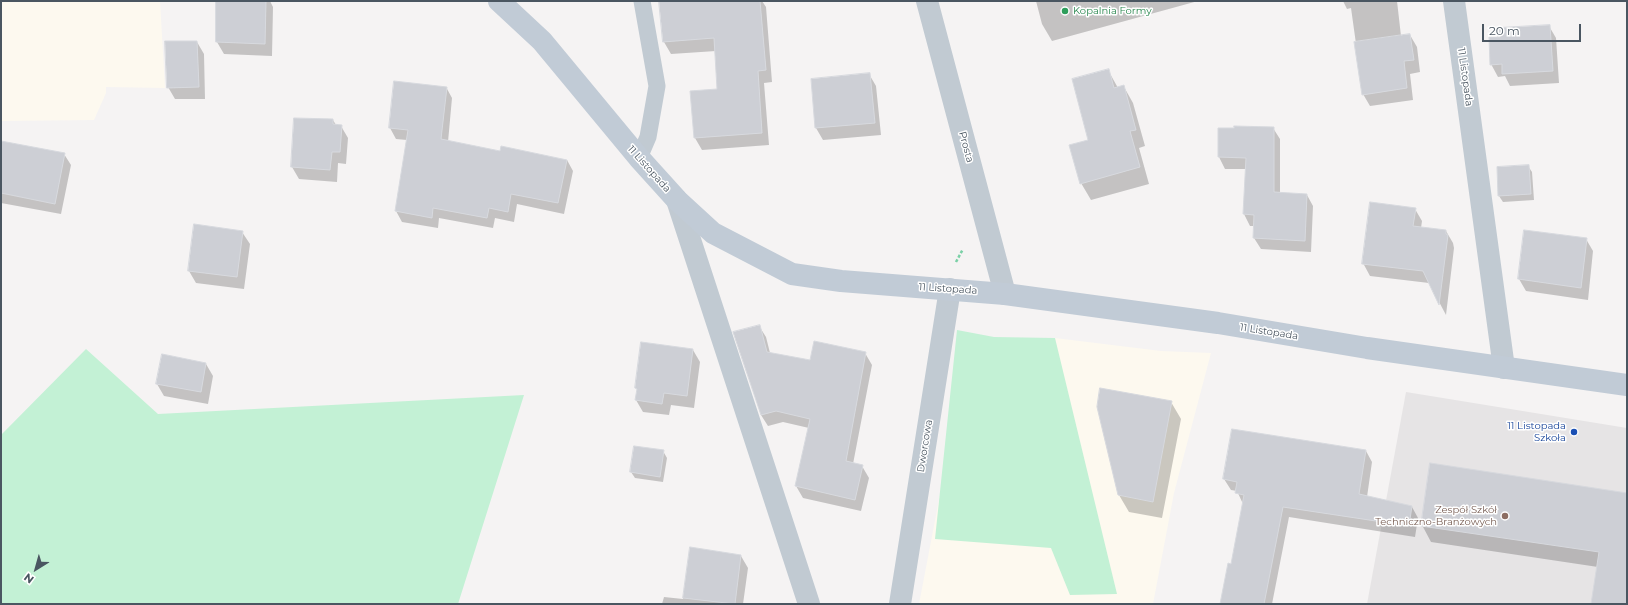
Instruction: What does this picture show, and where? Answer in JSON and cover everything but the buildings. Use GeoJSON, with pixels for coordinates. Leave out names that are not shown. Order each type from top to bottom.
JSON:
{"type":"FeatureCollection","features":[{"type":"Feature","properties":{"kind":"main road","name":"11 Listopada"},"geometry":{"type":"LineString","coordinates":[[499,1],[542,40],[639,158],[677,200],[713,233],[792,274],[841,281],[1005,294],[1218,323],[1627,386]]}},
{"type":"Feature","properties":{"kind":"street","name":"Prosta"},"geometry":{"type":"LineString","coordinates":[[927,1],[1005,294]]}},
{"type":"Feature","properties":{"kind":"street","name":"11 Listopada"},"geometry":{"type":"LineString","coordinates":[[1454,1],[1504,368]]}},
{"type":"Feature","properties":{"kind":"street"},"geometry":{"type":"LineString","coordinates":[[677,200],[809,604]]}},
{"type":"Feature","properties":{"kind":"street","name":"Dworcowa"},"geometry":{"type":"LineString","coordinates":[[900,604],[950,289]]}},
{"type":"Feature","properties":{"kind":"lane"},"geometry":{"type":"LineString","coordinates":[[639,158],[648,137],[657,86],[642,1]]}},
{"type":"Feature","properties":{"kind":"path"},"geometry":{"type":"LineString","coordinates":[[955,264],[965,246]]}},
{"type":"Feature","properties":{"kind":"shaded area"},"geometry":{"type":"Polygon","coordinates":[[[1,1],[160,1],[165,88],[106,87],[106,93],[94,120],[1,121],[1,1]]]}},
{"type":"Feature","properties":{"kind":"shaded area"},"geometry":{"type":"Polygon","coordinates":[[[1055,338],[1161,351],[1211,353],[1174,493],[1153,604],[919,604],[964,369],[1057,346],[1055,338]]]}},
{"type":"Feature","properties":{"kind":"shaded area","name":"Zespół Szkół Techniczno-Branżowych"},"geometry":{"type":"Polygon","coordinates":[[[1406,392],[1627,428],[1627,604],[1367,604],[1406,392]]]}},
{"type":"Feature","properties":{"kind":"green space"},"geometry":{"type":"Polygon","coordinates":[[[957,330],[994,337],[1055,338],[1117,594],[1070,595],[1051,548],[935,539],[957,330]]]}},
{"type":"Feature","properties":{"kind":"green space"},"geometry":{"type":"Polygon","coordinates":[[[86,349],[158,414],[524,395],[458,604],[1,604],[1,435],[86,349]]]}},
{"type":"Feature","properties":{"kind":"place","name":"Kopalnia Formy"},"geometry":{"type":"Point","coordinates":[1065,11]}},
{"type":"Feature","properties":{"kind":"place","name":"11 Listopada Szkoła"},"geometry":{"type":"Point","coordinates":[1574,432]}},
{"type":"Feature","properties":{"kind":"place","name":"Zespół Szkół Techniczno-Branżowych"},"geometry":{"type":"Point","coordinates":[1505,516]}}]}
